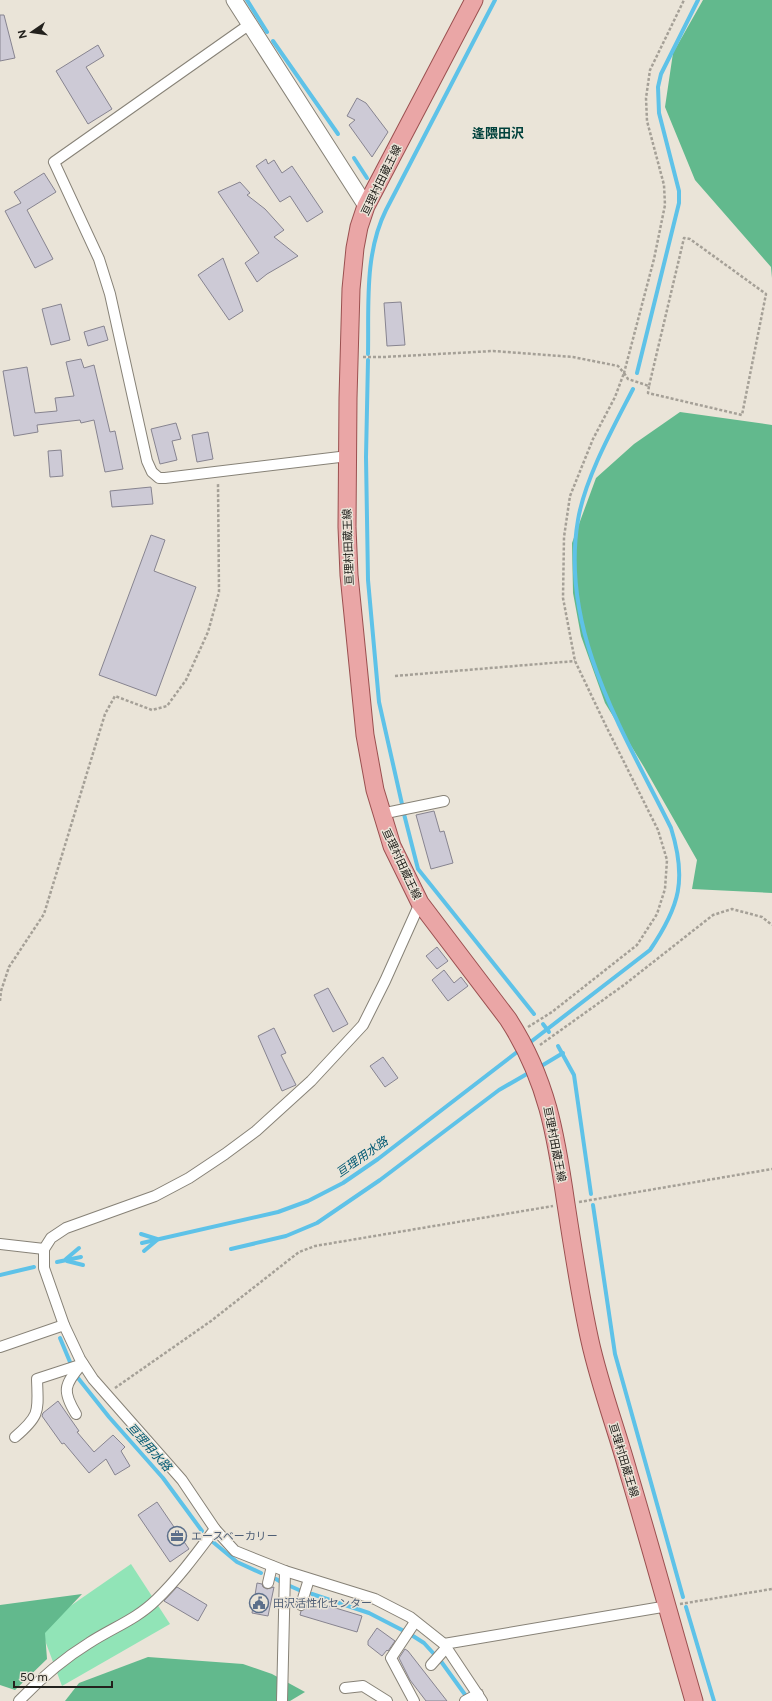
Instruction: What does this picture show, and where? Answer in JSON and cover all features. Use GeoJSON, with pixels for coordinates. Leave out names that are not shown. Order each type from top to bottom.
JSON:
{"type":"FeatureCollection","features":[{"type":"Feature","properties":{"kind":"main road","name":"亘理村田蔵王線"},"geometry":{"type":"LineString","coordinates":[[474,0],[366,206],[359,227],[355,248],[349,356],[347,527],[352,612],[369,765],[381,814],[392,846],[420,903],[508,1019],[518,1034],[541,1082],[552,1120],[590,1342],[604,1396],[623,1453],[694,1701]]}},
{"type":"Feature","properties":{"kind":"street"},"geometry":{"type":"LineString","coordinates":[[234,0],[366,206]]}},
{"type":"Feature","properties":{"kind":"street"},"geometry":{"type":"LineString","coordinates":[[250,24],[54,162],[100,259],[110,294],[147,461],[152,472],[159,478],[165,478],[348,456]]}},
{"type":"Feature","properties":{"kind":"street"},"geometry":{"type":"LineString","coordinates":[[381,814],[444,801]]}},
{"type":"Feature","properties":{"kind":"street"},"geometry":{"type":"LineString","coordinates":[[420,903],[385,982],[363,1025],[311,1081],[287,1104],[225,1154],[189,1178],[156,1196],[66,1228],[51,1238],[44,1249],[44,1268],[64,1325],[83,1364],[105,1394],[182,1480],[215,1529],[235,1551],[285,1571],[375,1599],[395,1608],[445,1646],[480,1697],[465,1701]]}},
{"type":"Feature","properties":{"kind":"street"},"geometry":{"type":"LineString","coordinates":[[0,1244],[44,1249]]}},
{"type":"Feature","properties":{"kind":"street"},"geometry":{"type":"LineString","coordinates":[[0,1347],[64,1325]]}},
{"type":"Feature","properties":{"kind":"street"},"geometry":{"type":"LineString","coordinates":[[76,1414],[68,1401],[67,1390],[69,1379],[83,1364]]}},
{"type":"Feature","properties":{"kind":"street"},"geometry":{"type":"LineString","coordinates":[[15,1436],[30,1424],[38,1409],[37,1379],[83,1364]]}},
{"type":"Feature","properties":{"kind":"street"},"geometry":{"type":"LineString","coordinates":[[19,1701],[35,1684],[56,1666],[90,1642],[130,1620],[156,1600],[195,1555],[215,1529]]}},
{"type":"Feature","properties":{"kind":"street"},"geometry":{"type":"LineString","coordinates":[[268,1583],[272,1566]]}},
{"type":"Feature","properties":{"kind":"street"},"geometry":{"type":"LineString","coordinates":[[282,1701],[285,1571]]}},
{"type":"Feature","properties":{"kind":"street"},"geometry":{"type":"LineString","coordinates":[[301,1605],[309,1579]]}},
{"type":"Feature","properties":{"kind":"street"},"geometry":{"type":"LineString","coordinates":[[430,1665],[445,1646],[668,1606]]}},
{"type":"Feature","properties":{"kind":"street"},"geometry":{"type":"LineString","coordinates":[[414,1701],[390,1658],[415,1622]]}},
{"type":"Feature","properties":{"kind":"street"},"geometry":{"type":"LineString","coordinates":[[345,1688],[363,1686],[387,1701]]}},
{"type":"Feature","properties":{"kind":"path"},"geometry":{"type":"LineString","coordinates":[[518,1034],[552,1012],[637,945],[657,914],[665,889],[667,860],[658,830],[575,661],[563,598],[564,536],[570,496],[592,439],[615,397],[624,373],[654,259],[664,205],[664,185],[647,121],[646,98],[650,70],[684,0]]}},
{"type":"Feature","properties":{"kind":"path"},"geometry":{"type":"LineString","coordinates":[[684,238],[690,239],[766,294],[742,415],[648,393],[649,386],[684,238]]}},
{"type":"Feature","properties":{"kind":"path"},"geometry":{"type":"LineString","coordinates":[[349,356],[384,357],[493,351],[573,357],[618,366],[628,379],[649,386]]}},
{"type":"Feature","properties":{"kind":"path"},"geometry":{"type":"LineString","coordinates":[[0,1001],[1,991],[9,967],[44,914],[105,714],[115,696],[152,710],[167,706],[186,680],[208,632],[219,592],[217,472]]}},
{"type":"Feature","properties":{"kind":"path"},"geometry":{"type":"LineString","coordinates":[[395,676],[575,661]]}},
{"type":"Feature","properties":{"kind":"path"},"geometry":{"type":"LineString","coordinates":[[528,1054],[624,985],[713,915],[732,909],[762,917],[772,925]]}},
{"type":"Feature","properties":{"kind":"path"},"geometry":{"type":"LineString","coordinates":[[105,1394],[211,1321],[299,1252],[314,1246],[772,1169]]}},
{"type":"Feature","properties":{"kind":"path"},"geometry":{"type":"LineString","coordinates":[[668,1606],[772,1589]]}},
{"type":"Feature","properties":{"kind":"green space"},"geometry":{"type":"Polygon","coordinates":[[[703,0],[772,0],[772,278],[771,267],[695,180],[665,107],[673,53],[703,0]]]}},
{"type":"Feature","properties":{"kind":"green space"},"geometry":{"type":"Polygon","coordinates":[[[680,412],[772,425],[772,893],[692,889],[697,860],[644,767],[605,703],[581,636],[573,593],[572,543],[596,478],[634,444],[680,412]]]}},
{"type":"Feature","properties":{"kind":"green space"},"geometry":{"type":"Polygon","coordinates":[[[131,1564],[170,1624],[62,1686],[40,1627],[131,1564]]]}},
{"type":"Feature","properties":{"kind":"green space"},"geometry":{"type":"Polygon","coordinates":[[[82,1594],[45,1633],[47,1659],[15,1690],[0,1685],[0,1605],[82,1594]]]}},
{"type":"Feature","properties":{"kind":"green space"},"geometry":{"type":"Polygon","coordinates":[[[148,1657],[243,1664],[272,1674],[305,1692],[290,1701],[65,1701],[79,1683],[148,1657]]]}},
{"type":"Feature","properties":{"kind":"building"},"geometry":{"type":"Polygon","coordinates":[[[0,15],[4,15],[15,58],[0,61],[0,15]]]}},
{"type":"Feature","properties":{"kind":"building"},"geometry":{"type":"Polygon","coordinates":[[[98,45],[104,56],[86,67],[112,109],[88,124],[56,71],[98,45]]]}},
{"type":"Feature","properties":{"kind":"building"},"geometry":{"type":"Polygon","coordinates":[[[357,98],[366,103],[388,132],[372,157],[349,125],[355,120],[347,116],[357,98]]]}},
{"type":"Feature","properties":{"kind":"building"},"geometry":{"type":"Polygon","coordinates":[[[266,159],[268,164],[274,160],[282,173],[292,166],[323,212],[307,222],[290,196],[280,202],[256,166],[266,159]]]}},
{"type":"Feature","properties":{"kind":"building"},"geometry":{"type":"Polygon","coordinates":[[[44,173],[56,192],[27,210],[53,259],[35,268],[5,211],[21,203],[14,192],[44,173]]]}},
{"type":"Feature","properties":{"kind":"building"},"geometry":{"type":"Polygon","coordinates":[[[240,182],[250,193],[247,195],[265,209],[284,230],[274,237],[298,256],[267,274],[257,282],[245,263],[259,253],[218,192],[240,182]]]}},
{"type":"Feature","properties":{"kind":"building"},"geometry":{"type":"Polygon","coordinates":[[[223,258],[243,311],[229,320],[198,275],[223,258]]]}},
{"type":"Feature","properties":{"kind":"building"},"geometry":{"type":"Polygon","coordinates":[[[401,302],[405,345],[387,346],[384,303],[401,302]]]}},
{"type":"Feature","properties":{"kind":"building"},"geometry":{"type":"Polygon","coordinates":[[[61,304],[70,340],[51,345],[42,309],[61,304]]]}},
{"type":"Feature","properties":{"kind":"building"},"geometry":{"type":"Polygon","coordinates":[[[104,326],[108,340],[88,346],[84,332],[104,326]]]}},
{"type":"Feature","properties":{"kind":"building"},"geometry":{"type":"Polygon","coordinates":[[[81,359],[84,368],[94,365],[110,432],[115,431],[123,469],[105,472],[94,420],[81,423],[80,420],[37,425],[38,432],[14,436],[3,371],[27,367],[35,413],[57,411],[55,398],[74,396],[66,362],[81,359]]]}},
{"type":"Feature","properties":{"kind":"building"},"geometry":{"type":"Polygon","coordinates":[[[176,423],[181,439],[172,441],[177,460],[160,464],[151,429],[176,423]]]}},
{"type":"Feature","properties":{"kind":"building"},"geometry":{"type":"Polygon","coordinates":[[[208,432],[213,459],[197,462],[192,435],[208,432]]]}},
{"type":"Feature","properties":{"kind":"building"},"geometry":{"type":"Polygon","coordinates":[[[61,450],[63,476],[50,477],[48,451],[61,450]]]}},
{"type":"Feature","properties":{"kind":"building"},"geometry":{"type":"Polygon","coordinates":[[[151,487],[153,504],[112,507],[110,491],[151,487]]]}},
{"type":"Feature","properties":{"kind":"building"},"geometry":{"type":"Polygon","coordinates":[[[151,535],[165,540],[154,571],[196,587],[156,696],[99,675],[151,535]]]}},
{"type":"Feature","properties":{"kind":"building"},"geometry":{"type":"Polygon","coordinates":[[[434,811],[440,832],[444,831],[453,863],[431,869],[416,815],[434,811]]]}},
{"type":"Feature","properties":{"kind":"building"},"geometry":{"type":"Polygon","coordinates":[[[437,947],[448,961],[437,969],[426,956],[437,947]]]}},
{"type":"Feature","properties":{"kind":"building"},"geometry":{"type":"Polygon","coordinates":[[[444,970],[454,983],[461,977],[468,986],[448,1001],[432,980],[444,970]]]}},
{"type":"Feature","properties":{"kind":"building"},"geometry":{"type":"Polygon","coordinates":[[[328,988],[348,1024],[333,1032],[314,995],[328,988]]]}},
{"type":"Feature","properties":{"kind":"building"},"geometry":{"type":"Polygon","coordinates":[[[274,1028],[286,1053],[281,1055],[296,1085],[282,1091],[258,1036],[274,1028]]]}},
{"type":"Feature","properties":{"kind":"building"},"geometry":{"type":"Polygon","coordinates":[[[383,1057],[398,1078],[385,1087],[370,1066],[383,1057]]]}},
{"type":"Feature","properties":{"kind":"building"},"geometry":{"type":"Polygon","coordinates":[[[58,1401],[79,1431],[77,1432],[94,1452],[113,1435],[125,1447],[121,1451],[130,1466],[115,1475],[106,1459],[89,1473],[64,1443],[62,1444],[42,1416],[43,1413],[58,1401]]]}},
{"type":"Feature","properties":{"kind":"building"},"geometry":{"type":"Polygon","coordinates":[[[157,1502],[189,1549],[170,1562],[138,1515],[157,1502]]]}},
{"type":"Feature","properties":{"kind":"building"},"geometry":{"type":"Polygon","coordinates":[[[257,1583],[262,1584],[263,1587],[267,1589],[274,1587],[268,1616],[252,1613],[257,1583]]]}},
{"type":"Feature","properties":{"kind":"building"},"geometry":{"type":"Polygon","coordinates":[[[177,1587],[207,1605],[198,1621],[164,1601],[177,1587]]]}},
{"type":"Feature","properties":{"kind":"building"},"geometry":{"type":"Polygon","coordinates":[[[309,1600],[362,1616],[357,1632],[300,1615],[301,1611],[307,1607],[309,1600]]]}},
{"type":"Feature","properties":{"kind":"building"},"geometry":{"type":"Polygon","coordinates":[[[377,1628],[395,1641],[388,1651],[387,1650],[382,1656],[368,1645],[368,1641],[377,1628]]]}},
{"type":"Feature","properties":{"kind":"building"},"geometry":{"type":"Polygon","coordinates":[[[405,1649],[447,1701],[426,1701],[410,1680],[399,1658],[405,1649]]]}},
{"type":"Feature","properties":{"kind":"waterway"},"geometry":{"type":"LineString","coordinates":[[247,0],[267,32]]}},
{"type":"Feature","properties":{"kind":"waterway"},"geometry":{"type":"LineString","coordinates":[[368,354],[369,281],[374,244],[379,227],[386,210],[495,0]]}},
{"type":"Feature","properties":{"kind":"waterway"},"geometry":{"type":"LineString","coordinates":[[637,373],[679,203],[679,191],[659,113],[658,87],[661,74],[698,0]]}},
{"type":"Feature","properties":{"kind":"waterway"},"geometry":{"type":"LineString","coordinates":[[273,41],[338,134]]}},
{"type":"Feature","properties":{"kind":"waterway"},"geometry":{"type":"LineString","coordinates":[[354,158],[367,178]]}},
{"type":"Feature","properties":{"kind":"waterway"},"geometry":{"type":"LineString","coordinates":[[368,360],[366,457],[368,580],[379,702],[402,804]]}},
{"type":"Feature","properties":{"kind":"waterway"},"geometry":{"type":"LineString","coordinates":[[528,1044],[650,950],[668,920],[678,892],[679,862],[671,828],[616,718],[600,680],[587,641],[578,602],[575,561],[578,520],[582,504],[593,470],[633,389]]}},
{"type":"Feature","properties":{"kind":"waterway"},"geometry":{"type":"LineString","coordinates":[[404,814],[418,869],[534,1014]]}},
{"type":"Feature","properties":{"kind":"waterway","name":"亘理用水路"},"geometry":{"type":"LineString","coordinates":[[543,1024],[549,1032]]}},
{"type":"Feature","properties":{"kind":"waterway"},"geometry":{"type":"LineString","coordinates":[[558,1046],[574,1075],[591,1194]]}},
{"type":"Feature","properties":{"kind":"waterway","name":"亘理用水路"},"geometry":{"type":"LineString","coordinates":[[142,1243],[278,1212],[308,1201],[343,1183],[378,1159],[521,1049]]}},
{"type":"Feature","properties":{"kind":"waterway"},"geometry":{"type":"LineString","coordinates":[[538,1068],[563,1053]]}},
{"type":"Feature","properties":{"kind":"waterway"},"geometry":{"type":"LineString","coordinates":[[231,1249],[286,1236],[317,1223],[380,1180],[499,1090],[532,1071]]}},
{"type":"Feature","properties":{"kind":"waterway"},"geometry":{"type":"LineString","coordinates":[[593,1205],[615,1354],[683,1597]]}},
{"type":"Feature","properties":{"kind":"waterway"},"geometry":{"type":"LineString","coordinates":[[141,1234],[157,1239]]}},
{"type":"Feature","properties":{"kind":"waterway"},"geometry":{"type":"LineString","coordinates":[[144,1251],[157,1240]]}},
{"type":"Feature","properties":{"kind":"waterway"},"geometry":{"type":"LineString","coordinates":[[66,1259],[79,1248]]}},
{"type":"Feature","properties":{"kind":"waterway"},"geometry":{"type":"LineString","coordinates":[[57,1262],[81,1257]]}},
{"type":"Feature","properties":{"kind":"waterway"},"geometry":{"type":"LineString","coordinates":[[67,1261],[83,1265]]}},
{"type":"Feature","properties":{"kind":"waterway"},"geometry":{"type":"LineString","coordinates":[[0,1275],[34,1267]]}},
{"type":"Feature","properties":{"kind":"waterway","name":"亘理用水路"},"geometry":{"type":"LineString","coordinates":[[60,1338],[70,1362]]}},
{"type":"Feature","properties":{"kind":"waterway","name":"亘理用水路"},"geometry":{"type":"LineString","coordinates":[[78,1378],[109,1417],[163,1478],[202,1531]]}},
{"type":"Feature","properties":{"kind":"waterway","name":"亘理用水路"},"geometry":{"type":"LineString","coordinates":[[213,1542],[237,1562],[261,1573]]}},
{"type":"Feature","properties":{"kind":"waterway","name":"亘理用水路"},"geometry":{"type":"LineString","coordinates":[[276,1579],[281,1582]]}},
{"type":"Feature","properties":{"kind":"waterway","name":"亘理用水路"},"geometry":{"type":"LineString","coordinates":[[290,1586],[299,1590]]}},
{"type":"Feature","properties":{"kind":"waterway","name":"亘理用水路"},"geometry":{"type":"LineString","coordinates":[[312,1594],[369,1613],[404,1631]]}},
{"type":"Feature","properties":{"kind":"waterway"},"geometry":{"type":"LineString","coordinates":[[686,1607],[714,1701]]}},
{"type":"Feature","properties":{"kind":"waterway","name":"亘理用水路"},"geometry":{"type":"LineString","coordinates":[[413,1636],[424,1643],[434,1654]]}},
{"type":"Feature","properties":{"kind":"waterway","name":"亘理用水路"},"geometry":{"type":"LineString","coordinates":[[440,1660],[466,1696]]}},
{"type":"Feature","properties":{"kind":"place","name":"エースベーカリー"},"geometry":{"type":"Point","coordinates":[177,1536]}},
{"type":"Feature","properties":{"kind":"place","name":"田沢活性化センター"},"geometry":{"type":"Point","coordinates":[259,1603]}},
{"type":"Feature","properties":{"kind":"district","name":"逢隈田沢"},"geometry":{"type":"Point","coordinates":[498,133]}}]}
